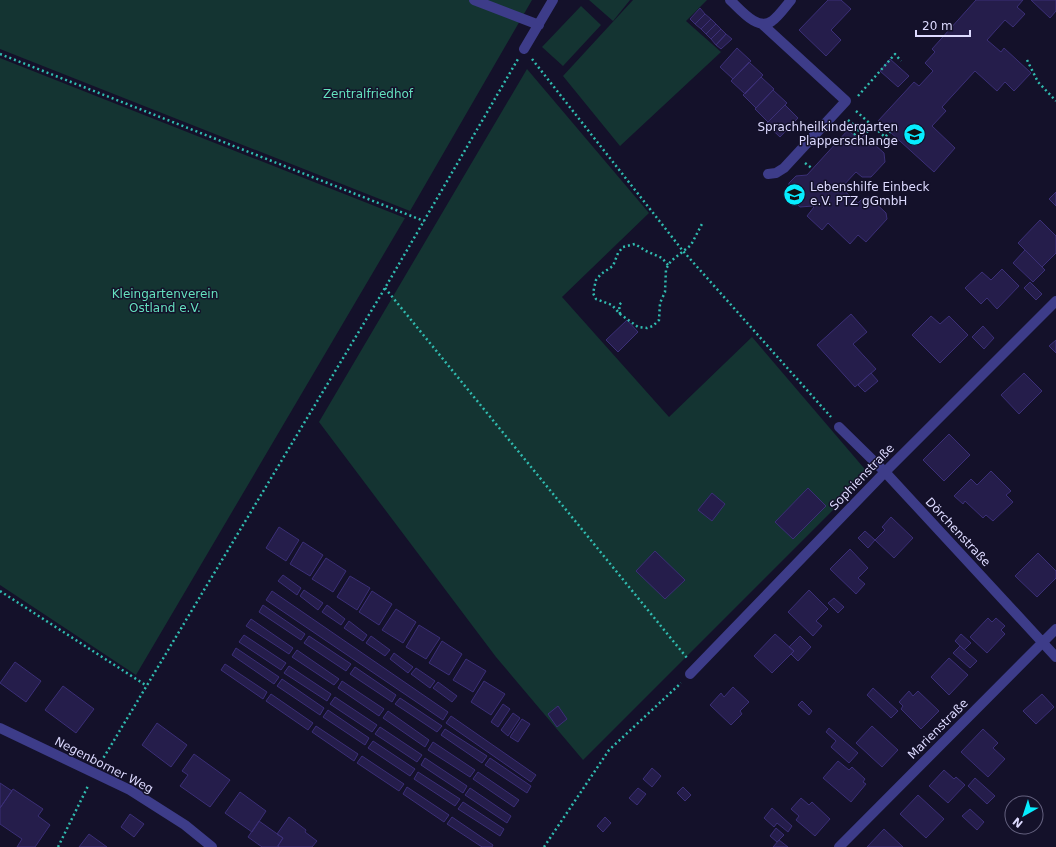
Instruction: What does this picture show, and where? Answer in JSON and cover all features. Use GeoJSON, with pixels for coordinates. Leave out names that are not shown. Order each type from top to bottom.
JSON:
{"type":"FeatureCollection","features":[{"type":"Feature","properties":{"kind":"street"},"geometry":{"type":"LineString","coordinates":[[524,49],[553,0]]}},
{"type":"Feature","properties":{"kind":"street"},"geometry":{"type":"LineString","coordinates":[[730,0],[753,21],[762,24],[848,103],[838,110],[784,168],[776,173],[768,174]]}},
{"type":"Feature","properties":{"kind":"street"},"geometry":{"type":"LineString","coordinates":[[762,24],[771,22],[791,0]]}},
{"type":"Feature","properties":{"kind":"street"},"geometry":{"type":"LineString","coordinates":[[477,1],[538,25]]}},
{"type":"Feature","properties":{"kind":"street","name":"Sophienstraße"},"geometry":{"type":"LineString","coordinates":[[693,672],[885,472],[1056,301]]}},
{"type":"Feature","properties":{"kind":"street","name":"Dörchenstraße"},"geometry":{"type":"LineString","coordinates":[[839,426],[885,472],[1056,657]]}},
{"type":"Feature","properties":{"kind":"street","name":"Marienstraße"},"geometry":{"type":"LineString","coordinates":[[839,847],[1056,629]]}},
{"type":"Feature","properties":{"kind":"street","name":"Negenborner Weg"},"geometry":{"type":"LineString","coordinates":[[0,728],[130,790],[185,825],[212,847]]}},
{"type":"Feature","properties":{"kind":"path"},"geometry":{"type":"LineString","coordinates":[[58,847],[94,772],[385,288],[524,49],[683,251],[839,426]]}},
{"type":"Feature","properties":{"kind":"path"},"geometry":{"type":"LineString","coordinates":[[0,54],[424,221]]}},
{"type":"Feature","properties":{"kind":"path"},"geometry":{"type":"LineString","coordinates":[[890,132],[884,137],[848,103],[895,54],[901,61]]}},
{"type":"Feature","properties":{"kind":"path"},"geometry":{"type":"LineString","coordinates":[[1027,60],[1038,82],[1056,101]]}},
{"type":"Feature","properties":{"kind":"path"},"geometry":{"type":"LineString","coordinates":[[838,110],[865,134],[873,126]]}},
{"type":"Feature","properties":{"kind":"path"},"geometry":{"type":"LineString","coordinates":[[854,135],[859,129]]}},
{"type":"Feature","properties":{"kind":"path"},"geometry":{"type":"LineString","coordinates":[[668,265],[662,258],[635,244],[623,247],[618,252],[613,266],[600,274],[596,280],[593,293],[596,299],[612,305],[620,314],[638,327],[647,328],[653,326],[659,320],[660,303],[665,292],[665,273],[668,265],[691,245],[702,222]]}},
{"type":"Feature","properties":{"kind":"path"},"geometry":{"type":"LineString","coordinates":[[385,288],[693,672],[609,750],[544,847]]}},
{"type":"Feature","properties":{"kind":"path"},"geometry":{"type":"LineString","coordinates":[[620,314],[620,304],[622,302]]}},
{"type":"Feature","properties":{"kind":"path"},"geometry":{"type":"LineString","coordinates":[[0,591],[147,686]]}},
{"type":"Feature","properties":{"kind":"green space","name":"Zentralfriedhof"},"geometry":{"type":"Polygon","coordinates":[[[0,0],[532,0],[410,211],[0,49],[0,0]]]}},
{"type":"Feature","properties":{"kind":"green space"},"geometry":{"type":"Polygon","coordinates":[[[589,0],[630,0],[613,21],[589,0]]]}},
{"type":"Feature","properties":{"kind":"green space"},"geometry":{"type":"Polygon","coordinates":[[[633,0],[707,0],[686,21],[721,52],[620,146],[563,76],[633,0]]]}},
{"type":"Feature","properties":{"kind":"green space"},"geometry":{"type":"Polygon","coordinates":[[[581,6],[601,25],[563,66],[542,47],[581,6]]]}},
{"type":"Feature","properties":{"kind":"green space","name":"Kleingartenverein Ostland e.V."},"geometry":{"type":"Polygon","coordinates":[[[0,58],[405,218],[136,675],[0,585],[0,58]]]}},
{"type":"Feature","properties":{"kind":"green space"},"geometry":{"type":"Polygon","coordinates":[[[527,69],[649,213],[562,297],[669,417],[752,337],[869,474],[583,760],[496,657],[319,422],[527,69]]]}},
{"type":"Feature","properties":{"kind":"building"},"geometry":{"type":"Polygon","coordinates":[[[828,0],[841,0],[851,9],[831,30],[841,40],[826,56],[799,30],[828,0]]]}},
{"type":"Feature","properties":{"kind":"building"},"geometry":{"type":"Polygon","coordinates":[[[976,0],[1023,0],[1017,7],[1025,14],[1013,27],[1005,20],[987,40],[1001,52],[1004,48],[1031,73],[1014,91],[1005,82],[997,91],[975,71],[942,107],[946,111],[932,126],[955,148],[934,172],[878,121],[914,82],[919,86],[933,71],[925,63],[935,52],[932,49],[976,0]]]}},
{"type":"Feature","properties":{"kind":"building"},"geometry":{"type":"Polygon","coordinates":[[[1031,0],[1056,0],[1056,11],[1050,18],[1031,0]]]}},
{"type":"Feature","properties":{"kind":"building"},"geometry":{"type":"Polygon","coordinates":[[[700,8],[705,14],[695,24],[690,19],[700,8]]]}},
{"type":"Feature","properties":{"kind":"building"},"geometry":{"type":"Polygon","coordinates":[[[705,14],[711,19],[701,29],[695,24],[705,14]]]}},
{"type":"Feature","properties":{"kind":"building"},"geometry":{"type":"Polygon","coordinates":[[[711,19],[716,24],[706,34],[701,29],[711,19]]]}},
{"type":"Feature","properties":{"kind":"building"},"geometry":{"type":"Polygon","coordinates":[[[716,24],[721,29],[711,39],[706,34],[716,24]]]}},
{"type":"Feature","properties":{"kind":"building"},"geometry":{"type":"Polygon","coordinates":[[[721,29],[726,34],[716,45],[711,39],[721,29]]]}},
{"type":"Feature","properties":{"kind":"building"},"geometry":{"type":"Polygon","coordinates":[[[726,34],[732,39],[721,49],[716,45],[726,34]]]}},
{"type":"Feature","properties":{"kind":"building"},"geometry":{"type":"Polygon","coordinates":[[[737,48],[751,61],[733,79],[720,67],[737,48]]]}},
{"type":"Feature","properties":{"kind":"building"},"geometry":{"type":"Polygon","coordinates":[[[890,59],[909,76],[898,87],[880,71],[890,59]]]}},
{"type":"Feature","properties":{"kind":"building"},"geometry":{"type":"Polygon","coordinates":[[[749,62],[763,75],[745,94],[731,81],[749,62]]]}},
{"type":"Feature","properties":{"kind":"building"},"geometry":{"type":"Polygon","coordinates":[[[761,77],[774,89],[756,108],[743,95],[761,77]]]}},
{"type":"Feature","properties":{"kind":"building"},"geometry":{"type":"Polygon","coordinates":[[[773,90],[787,103],[768,122],[755,109],[773,90]]]}},
{"type":"Feature","properties":{"kind":"building"},"geometry":{"type":"Polygon","coordinates":[[[785,105],[798,118],[780,137],[766,124],[785,105]]]}},
{"type":"Feature","properties":{"kind":"building"},"geometry":{"type":"Polygon","coordinates":[[[848,130],[859,140],[864,135],[884,153],[885,162],[871,177],[862,177],[856,172],[841,188],[858,203],[863,198],[869,197],[886,213],[887,219],[866,242],[858,235],[850,244],[828,223],[822,230],[807,216],[814,207],[813,206],[800,207],[788,196],[789,183],[796,176],[807,175],[848,130]]]}},
{"type":"Feature","properties":{"kind":"building"},"geometry":{"type":"Polygon","coordinates":[[[1056,192],[1056,206],[1049,199],[1056,192]]]}},
{"type":"Feature","properties":{"kind":"building"},"geometry":{"type":"Polygon","coordinates":[[[1040,220],[1056,236],[1056,253],[1042,267],[1018,243],[1040,220]]]}},
{"type":"Feature","properties":{"kind":"building"},"geometry":{"type":"Polygon","coordinates":[[[1025,250],[1045,270],[1033,282],[1013,263],[1025,250]]]}},
{"type":"Feature","properties":{"kind":"building"},"geometry":{"type":"Polygon","coordinates":[[[1002,269],[1019,286],[997,309],[987,298],[981,304],[965,288],[982,272],[991,280],[1002,269]]]}},
{"type":"Feature","properties":{"kind":"building"},"geometry":{"type":"Polygon","coordinates":[[[1030,282],[1042,294],[1036,300],[1024,288],[1030,282]]]}},
{"type":"Feature","properties":{"kind":"building"},"geometry":{"type":"Polygon","coordinates":[[[851,314],[867,332],[853,344],[876,369],[855,387],[817,345],[851,314]]]}},
{"type":"Feature","properties":{"kind":"building"},"geometry":{"type":"Polygon","coordinates":[[[931,316],[940,324],[949,316],[968,335],[940,363],[912,335],[931,316]]]}},
{"type":"Feature","properties":{"kind":"building"},"geometry":{"type":"Polygon","coordinates":[[[627,320],[638,332],[618,352],[606,340],[627,320]]]}},
{"type":"Feature","properties":{"kind":"building"},"geometry":{"type":"Polygon","coordinates":[[[983,326],[994,338],[984,349],[972,337],[983,326]]]}},
{"type":"Feature","properties":{"kind":"building"},"geometry":{"type":"Polygon","coordinates":[[[1056,340],[1056,353],[1049,346],[1056,340]]]}},
{"type":"Feature","properties":{"kind":"building"},"geometry":{"type":"Polygon","coordinates":[[[871,373],[878,381],[865,392],[858,385],[871,373]]]}},
{"type":"Feature","properties":{"kind":"building"},"geometry":{"type":"Polygon","coordinates":[[[1024,373],[1042,391],[1019,414],[1001,395],[1024,373]]]}},
{"type":"Feature","properties":{"kind":"building"},"geometry":{"type":"Polygon","coordinates":[[[949,434],[970,455],[944,481],[923,460],[949,434]]]}},
{"type":"Feature","properties":{"kind":"building"},"geometry":{"type":"Polygon","coordinates":[[[991,471],[1011,491],[1006,495],[1013,502],[993,521],[986,515],[983,518],[965,501],[963,504],[954,496],[971,479],[977,485],[991,471]]]}},
{"type":"Feature","properties":{"kind":"building"},"geometry":{"type":"Polygon","coordinates":[[[808,488],[826,506],[793,539],[775,522],[808,488]]]}},
{"type":"Feature","properties":{"kind":"building"},"geometry":{"type":"Polygon","coordinates":[[[712,493],[725,504],[712,521],[698,510],[712,493]]]}},
{"type":"Feature","properties":{"kind":"building"},"geometry":{"type":"Polygon","coordinates":[[[891,517],[913,538],[894,558],[875,540],[885,530],[882,527],[891,517]]]}},
{"type":"Feature","properties":{"kind":"building"},"geometry":{"type":"Polygon","coordinates":[[[279,527],[299,540],[286,561],[266,548],[279,527]]]}},
{"type":"Feature","properties":{"kind":"building"},"geometry":{"type":"Polygon","coordinates":[[[865,531],[875,540],[868,548],[858,538],[865,531]]]}},
{"type":"Feature","properties":{"kind":"building"},"geometry":{"type":"Polygon","coordinates":[[[303,542],[323,555],[310,576],[290,564],[303,542]]]}},
{"type":"Feature","properties":{"kind":"building"},"geometry":{"type":"Polygon","coordinates":[[[850,549],[868,568],[858,578],[865,584],[856,594],[830,569],[850,549]]]}},
{"type":"Feature","properties":{"kind":"building"},"geometry":{"type":"Polygon","coordinates":[[[655,551],[685,580],[665,599],[636,571],[655,551]]]}},
{"type":"Feature","properties":{"kind":"building"},"geometry":{"type":"Polygon","coordinates":[[[1038,553],[1056,571],[1056,578],[1037,597],[1015,576],[1038,553]]]}},
{"type":"Feature","properties":{"kind":"building"},"geometry":{"type":"Polygon","coordinates":[[[326,558],[346,571],[333,592],[312,579],[326,558]]]}},
{"type":"Feature","properties":{"kind":"building"},"geometry":{"type":"Polygon","coordinates":[[[283,575],[301,588],[297,595],[278,581],[283,575]]]}},
{"type":"Feature","properties":{"kind":"building"},"geometry":{"type":"Polygon","coordinates":[[[350,576],[370,588],[357,610],[337,597],[350,576]]]}},
{"type":"Feature","properties":{"kind":"building"},"geometry":{"type":"Polygon","coordinates":[[[304,590],[323,603],[318,610],[300,596],[304,590]]]}},
{"type":"Feature","properties":{"kind":"building"},"geometry":{"type":"Polygon","coordinates":[[[809,590],[828,609],[816,621],[822,626],[813,636],[788,612],[809,590]]]}},
{"type":"Feature","properties":{"kind":"building"},"geometry":{"type":"Polygon","coordinates":[[[272,591],[448,712],[443,720],[266,600],[272,591]]]}},
{"type":"Feature","properties":{"kind":"building"},"geometry":{"type":"Polygon","coordinates":[[[372,591],[392,604],[379,625],[359,612],[372,591]]]}},
{"type":"Feature","properties":{"kind":"building"},"geometry":{"type":"Polygon","coordinates":[[[834,598],[844,607],[838,613],[828,603],[834,598]]]}},
{"type":"Feature","properties":{"kind":"building"},"geometry":{"type":"Polygon","coordinates":[[[263,605],[305,634],[301,640],[259,612],[263,605]]]}},
{"type":"Feature","properties":{"kind":"building"},"geometry":{"type":"Polygon","coordinates":[[[327,605],[345,619],[341,625],[322,612],[327,605]]]}},
{"type":"Feature","properties":{"kind":"building"},"geometry":{"type":"Polygon","coordinates":[[[396,609],[416,622],[403,643],[382,630],[396,609]]]}},
{"type":"Feature","properties":{"kind":"building"},"geometry":{"type":"Polygon","coordinates":[[[988,618],[992,622],[996,618],[1005,626],[1001,630],[1005,634],[987,653],[970,637],[988,618]]]}},
{"type":"Feature","properties":{"kind":"building"},"geometry":{"type":"Polygon","coordinates":[[[251,619],[293,648],[289,654],[246,626],[251,619]]]}},
{"type":"Feature","properties":{"kind":"building"},"geometry":{"type":"Polygon","coordinates":[[[349,621],[367,635],[363,641],[344,628],[349,621]]]}},
{"type":"Feature","properties":{"kind":"building"},"geometry":{"type":"Polygon","coordinates":[[[419,625],[440,638],[426,659],[406,647],[419,625]]]}},
{"type":"Feature","properties":{"kind":"building"},"geometry":{"type":"Polygon","coordinates":[[[775,634],[794,651],[772,673],[754,656],[775,634]]]}},
{"type":"Feature","properties":{"kind":"building"},"geometry":{"type":"Polygon","coordinates":[[[961,634],[971,643],[964,650],[955,641],[961,634]]]}},
{"type":"Feature","properties":{"kind":"building"},"geometry":{"type":"Polygon","coordinates":[[[244,635],[286,663],[281,670],[239,642],[244,635]]]}},
{"type":"Feature","properties":{"kind":"building"},"geometry":{"type":"Polygon","coordinates":[[[309,636],[351,664],[346,671],[304,643],[309,636]]]}},
{"type":"Feature","properties":{"kind":"building"},"geometry":{"type":"Polygon","coordinates":[[[371,636],[390,650],[385,656],[366,643],[371,636]]]}},
{"type":"Feature","properties":{"kind":"building"},"geometry":{"type":"Polygon","coordinates":[[[800,636],[811,647],[798,661],[791,654],[794,651],[789,647],[800,636]]]}},
{"type":"Feature","properties":{"kind":"building"},"geometry":{"type":"Polygon","coordinates":[[[442,641],[462,654],[449,675],[429,663],[442,641]]]}},
{"type":"Feature","properties":{"kind":"building"},"geometry":{"type":"Polygon","coordinates":[[[960,646],[977,661],[970,668],[953,653],[960,646]]]}},
{"type":"Feature","properties":{"kind":"building"},"geometry":{"type":"Polygon","coordinates":[[[236,648],[279,677],[274,684],[232,655],[236,648]]]}},
{"type":"Feature","properties":{"kind":"building"},"geometry":{"type":"Polygon","coordinates":[[[297,650],[339,679],[334,685],[292,657],[297,650]]]}},
{"type":"Feature","properties":{"kind":"building"},"geometry":{"type":"Polygon","coordinates":[[[394,653],[413,667],[408,673],[390,659],[394,653]]]}},
{"type":"Feature","properties":{"kind":"building"},"geometry":{"type":"Polygon","coordinates":[[[949,658],[968,675],[949,695],[931,677],[949,658]]]}},
{"type":"Feature","properties":{"kind":"building"},"geometry":{"type":"Polygon","coordinates":[[[466,659],[486,671],[473,692],[453,680],[466,659]]]}},
{"type":"Feature","properties":{"kind":"building"},"geometry":{"type":"Polygon","coordinates":[[[15,662],[41,681],[26,702],[0,683],[15,662]]]}},
{"type":"Feature","properties":{"kind":"building"},"geometry":{"type":"Polygon","coordinates":[[[225,664],[267,692],[263,699],[221,670],[225,664]]]}},
{"type":"Feature","properties":{"kind":"building"},"geometry":{"type":"Polygon","coordinates":[[[289,666],[331,694],[327,701],[284,673],[289,666]]]}},
{"type":"Feature","properties":{"kind":"building"},"geometry":{"type":"Polygon","coordinates":[[[355,667],[396,695],[392,702],[350,674],[355,667]]]}},
{"type":"Feature","properties":{"kind":"building"},"geometry":{"type":"Polygon","coordinates":[[[416,668],[435,681],[430,688],[411,674],[416,668]]]}},
{"type":"Feature","properties":{"kind":"building"},"geometry":{"type":"Polygon","coordinates":[[[282,679],[324,708],[320,715],[277,686],[282,679]]]}},
{"type":"Feature","properties":{"kind":"building"},"geometry":{"type":"Polygon","coordinates":[[[342,681],[384,709],[379,716],[338,688],[342,681]]]}},
{"type":"Feature","properties":{"kind":"building"},"geometry":{"type":"Polygon","coordinates":[[[484,681],[505,694],[491,715],[471,702],[484,681]]]}},
{"type":"Feature","properties":{"kind":"building"},"geometry":{"type":"Polygon","coordinates":[[[438,682],[457,696],[452,702],[433,688],[438,682]]]}},
{"type":"Feature","properties":{"kind":"building"},"geometry":{"type":"Polygon","coordinates":[[[63,686],[94,709],[76,733],[45,710],[63,686]]]}},
{"type":"Feature","properties":{"kind":"building"},"geometry":{"type":"Polygon","coordinates":[[[733,687],[749,702],[740,711],[742,714],[731,725],[710,705],[721,693],[724,697],[733,687]]]}},
{"type":"Feature","properties":{"kind":"building"},"geometry":{"type":"Polygon","coordinates":[[[873,688],[898,711],[891,718],[867,695],[873,688]]]}},
{"type":"Feature","properties":{"kind":"building"},"geometry":{"type":"Polygon","coordinates":[[[909,691],[913,696],[918,691],[939,711],[921,729],[901,709],[903,706],[899,702],[909,691]]]}},
{"type":"Feature","properties":{"kind":"building"},"geometry":{"type":"Polygon","coordinates":[[[271,694],[313,723],[308,730],[266,701],[271,694]]]}},
{"type":"Feature","properties":{"kind":"building"},"geometry":{"type":"Polygon","coordinates":[[[1042,694],[1054,707],[1036,724],[1023,711],[1042,694]]]}},
{"type":"Feature","properties":{"kind":"building"},"geometry":{"type":"Polygon","coordinates":[[[335,697],[377,725],[372,732],[330,704],[335,697]]]}},
{"type":"Feature","properties":{"kind":"building"},"geometry":{"type":"Polygon","coordinates":[[[400,698],[442,726],[437,732],[395,704],[400,698]]]}},
{"type":"Feature","properties":{"kind":"building"},"geometry":{"type":"Polygon","coordinates":[[[802,701],[812,711],[809,715],[798,705],[802,701]]]}},
{"type":"Feature","properties":{"kind":"building"},"geometry":{"type":"Polygon","coordinates":[[[503,704],[510,709],[498,727],[491,722],[503,704]]]}},
{"type":"Feature","properties":{"kind":"building"},"geometry":{"type":"Polygon","coordinates":[[[558,706],[567,719],[557,727],[548,714],[558,706]]]}},
{"type":"Feature","properties":{"kind":"building"},"geometry":{"type":"Polygon","coordinates":[[[328,710],[369,738],[365,745],[323,717],[328,710]]]}},
{"type":"Feature","properties":{"kind":"building"},"geometry":{"type":"Polygon","coordinates":[[[388,711],[429,740],[425,747],[383,718],[388,711]]]}},
{"type":"Feature","properties":{"kind":"building"},"geometry":{"type":"Polygon","coordinates":[[[513,713],[520,718],[508,736],[501,730],[513,713]]]}},
{"type":"Feature","properties":{"kind":"building"},"geometry":{"type":"Polygon","coordinates":[[[451,716],[536,775],[531,782],[446,723],[451,716]]]}},
{"type":"Feature","properties":{"kind":"building"},"geometry":{"type":"Polygon","coordinates":[[[522,719],[530,724],[518,742],[510,737],[522,719]]]}},
{"type":"Feature","properties":{"kind":"building"},"geometry":{"type":"Polygon","coordinates":[[[157,723],[187,745],[171,767],[142,745],[157,723]]]}},
{"type":"Feature","properties":{"kind":"building"},"geometry":{"type":"Polygon","coordinates":[[[316,726],[358,754],[354,761],[312,732],[316,726]]]}},
{"type":"Feature","properties":{"kind":"building"},"geometry":{"type":"Polygon","coordinates":[[[872,726],[898,750],[882,767],[856,743],[872,726]]]}},
{"type":"Feature","properties":{"kind":"building"},"geometry":{"type":"Polygon","coordinates":[[[380,727],[422,755],[417,762],[375,734],[380,727]]]}},
{"type":"Feature","properties":{"kind":"building"},"geometry":{"type":"Polygon","coordinates":[[[829,728],[858,753],[849,763],[831,747],[836,741],[826,732],[829,728]]]}},
{"type":"Feature","properties":{"kind":"building"},"geometry":{"type":"Polygon","coordinates":[[[445,729],[487,756],[482,763],[441,735],[445,729]]]}},
{"type":"Feature","properties":{"kind":"building"},"geometry":{"type":"Polygon","coordinates":[[[983,729],[998,743],[993,748],[1005,759],[988,777],[961,752],[983,729]]]}},
{"type":"Feature","properties":{"kind":"building"},"geometry":{"type":"Polygon","coordinates":[[[373,741],[415,769],[410,776],[368,748],[373,741]]]}},
{"type":"Feature","properties":{"kind":"building"},"geometry":{"type":"Polygon","coordinates":[[[433,742],[475,770],[470,777],[428,750],[433,742]]]}},
{"type":"Feature","properties":{"kind":"building"},"geometry":{"type":"Polygon","coordinates":[[[194,754],[230,780],[210,807],[180,786],[188,775],[182,771],[194,754]]]}},
{"type":"Feature","properties":{"kind":"building"},"geometry":{"type":"Polygon","coordinates":[[[362,756],[404,784],[399,791],[357,763],[362,756]]]}},
{"type":"Feature","properties":{"kind":"building"},"geometry":{"type":"Polygon","coordinates":[[[425,758],[467,786],[463,793],[421,765],[425,758]]]}},
{"type":"Feature","properties":{"kind":"building"},"geometry":{"type":"Polygon","coordinates":[[[490,758],[531,786],[527,793],[485,765],[490,758]]]}},
{"type":"Feature","properties":{"kind":"building"},"geometry":{"type":"Polygon","coordinates":[[[838,761],[849,770],[852,767],[865,779],[863,782],[866,784],[851,802],[823,778],[838,761]]]}},
{"type":"Feature","properties":{"kind":"building"},"geometry":{"type":"Polygon","coordinates":[[[652,768],[661,776],[652,787],[643,779],[652,768]]]}},
{"type":"Feature","properties":{"kind":"building"},"geometry":{"type":"Polygon","coordinates":[[[944,770],[954,779],[956,777],[965,785],[948,803],[929,786],[944,770]]]}},
{"type":"Feature","properties":{"kind":"building"},"geometry":{"type":"Polygon","coordinates":[[[418,772],[460,799],[455,806],[414,779],[418,772]]]}},
{"type":"Feature","properties":{"kind":"building"},"geometry":{"type":"Polygon","coordinates":[[[478,772],[519,800],[514,807],[473,779],[478,772]]]}},
{"type":"Feature","properties":{"kind":"building"},"geometry":{"type":"Polygon","coordinates":[[[975,778],[995,796],[987,804],[968,786],[975,778]]]}},
{"type":"Feature","properties":{"kind":"building"},"geometry":{"type":"Polygon","coordinates":[[[0,783],[12,791],[0,808],[0,783]]]}},
{"type":"Feature","properties":{"kind":"building"},"geometry":{"type":"Polygon","coordinates":[[[407,787],[449,815],[444,822],[403,794],[407,787]]]}},
{"type":"Feature","properties":{"kind":"building"},"geometry":{"type":"Polygon","coordinates":[[[683,787],[691,795],[685,801],[677,793],[683,787]]]}},
{"type":"Feature","properties":{"kind":"building"},"geometry":{"type":"Polygon","coordinates":[[[470,788],[511,816],[507,823],[465,795],[470,788]]]}},
{"type":"Feature","properties":{"kind":"building"},"geometry":{"type":"Polygon","coordinates":[[[638,788],[646,794],[637,805],[629,798],[638,788]]]}},
{"type":"Feature","properties":{"kind":"building"},"geometry":{"type":"Polygon","coordinates":[[[13,789],[43,809],[38,816],[50,825],[35,847],[17,847],[22,839],[0,824],[0,808],[13,789]]]}},
{"type":"Feature","properties":{"kind":"building"},"geometry":{"type":"Polygon","coordinates":[[[240,792],[266,811],[252,832],[225,813],[240,792]]]}},
{"type":"Feature","properties":{"kind":"building"},"geometry":{"type":"Polygon","coordinates":[[[918,795],[944,819],[926,838],[900,814],[918,795]]]}},
{"type":"Feature","properties":{"kind":"building"},"geometry":{"type":"Polygon","coordinates":[[[801,798],[809,805],[812,802],[830,819],[815,836],[796,820],[799,816],[791,809],[801,798]]]}},
{"type":"Feature","properties":{"kind":"building"},"geometry":{"type":"Polygon","coordinates":[[[463,802],[504,829],[500,836],[458,809],[463,802]]]}},
{"type":"Feature","properties":{"kind":"building"},"geometry":{"type":"Polygon","coordinates":[[[772,808],[792,826],[788,832],[777,823],[774,827],[764,818],[772,808]]]}},
{"type":"Feature","properties":{"kind":"building"},"geometry":{"type":"Polygon","coordinates":[[[970,809],[984,822],[977,830],[962,816],[970,809]]]}},
{"type":"Feature","properties":{"kind":"building"},"geometry":{"type":"Polygon","coordinates":[[[130,814],[144,824],[134,837],[121,827],[130,814]]]}},
{"type":"Feature","properties":{"kind":"building"},"geometry":{"type":"Polygon","coordinates":[[[289,817],[317,841],[312,847],[278,846],[283,838],[277,834],[289,817]]]}},
{"type":"Feature","properties":{"kind":"building"},"geometry":{"type":"Polygon","coordinates":[[[452,817],[493,845],[492,847],[482,847],[447,824],[452,817]]]}},
{"type":"Feature","properties":{"kind":"building"},"geometry":{"type":"Polygon","coordinates":[[[605,817],[611,823],[603,832],[597,826],[605,817]]]}},
{"type":"Feature","properties":{"kind":"building"},"geometry":{"type":"Polygon","coordinates":[[[259,821],[283,838],[277,847],[262,847],[248,837],[259,821]]]}},
{"type":"Feature","properties":{"kind":"building"},"geometry":{"type":"Polygon","coordinates":[[[776,828],[784,835],[777,842],[770,836],[776,828]]]}},
{"type":"Feature","properties":{"kind":"building"},"geometry":{"type":"Polygon","coordinates":[[[884,829],[903,847],[867,847],[884,829]]]}},
{"type":"Feature","properties":{"kind":"building"},"geometry":{"type":"Polygon","coordinates":[[[89,834],[107,847],[79,847],[89,834]]]}},
{"type":"Feature","properties":{"kind":"building"},"geometry":{"type":"Polygon","coordinates":[[[779,840],[788,847],[773,847],[779,840]]]}},
{"type":"Feature","properties":{"kind":"place","name":"Sprachheilkindergarten Plapperschlange"},"geometry":{"type":"Point","coordinates":[914,134]}},
{"type":"Feature","properties":{"kind":"place","name":"Lebenshilfe Einbeck e.V. PTZ gGmbH"},"geometry":{"type":"Point","coordinates":[794,194]}}]}
